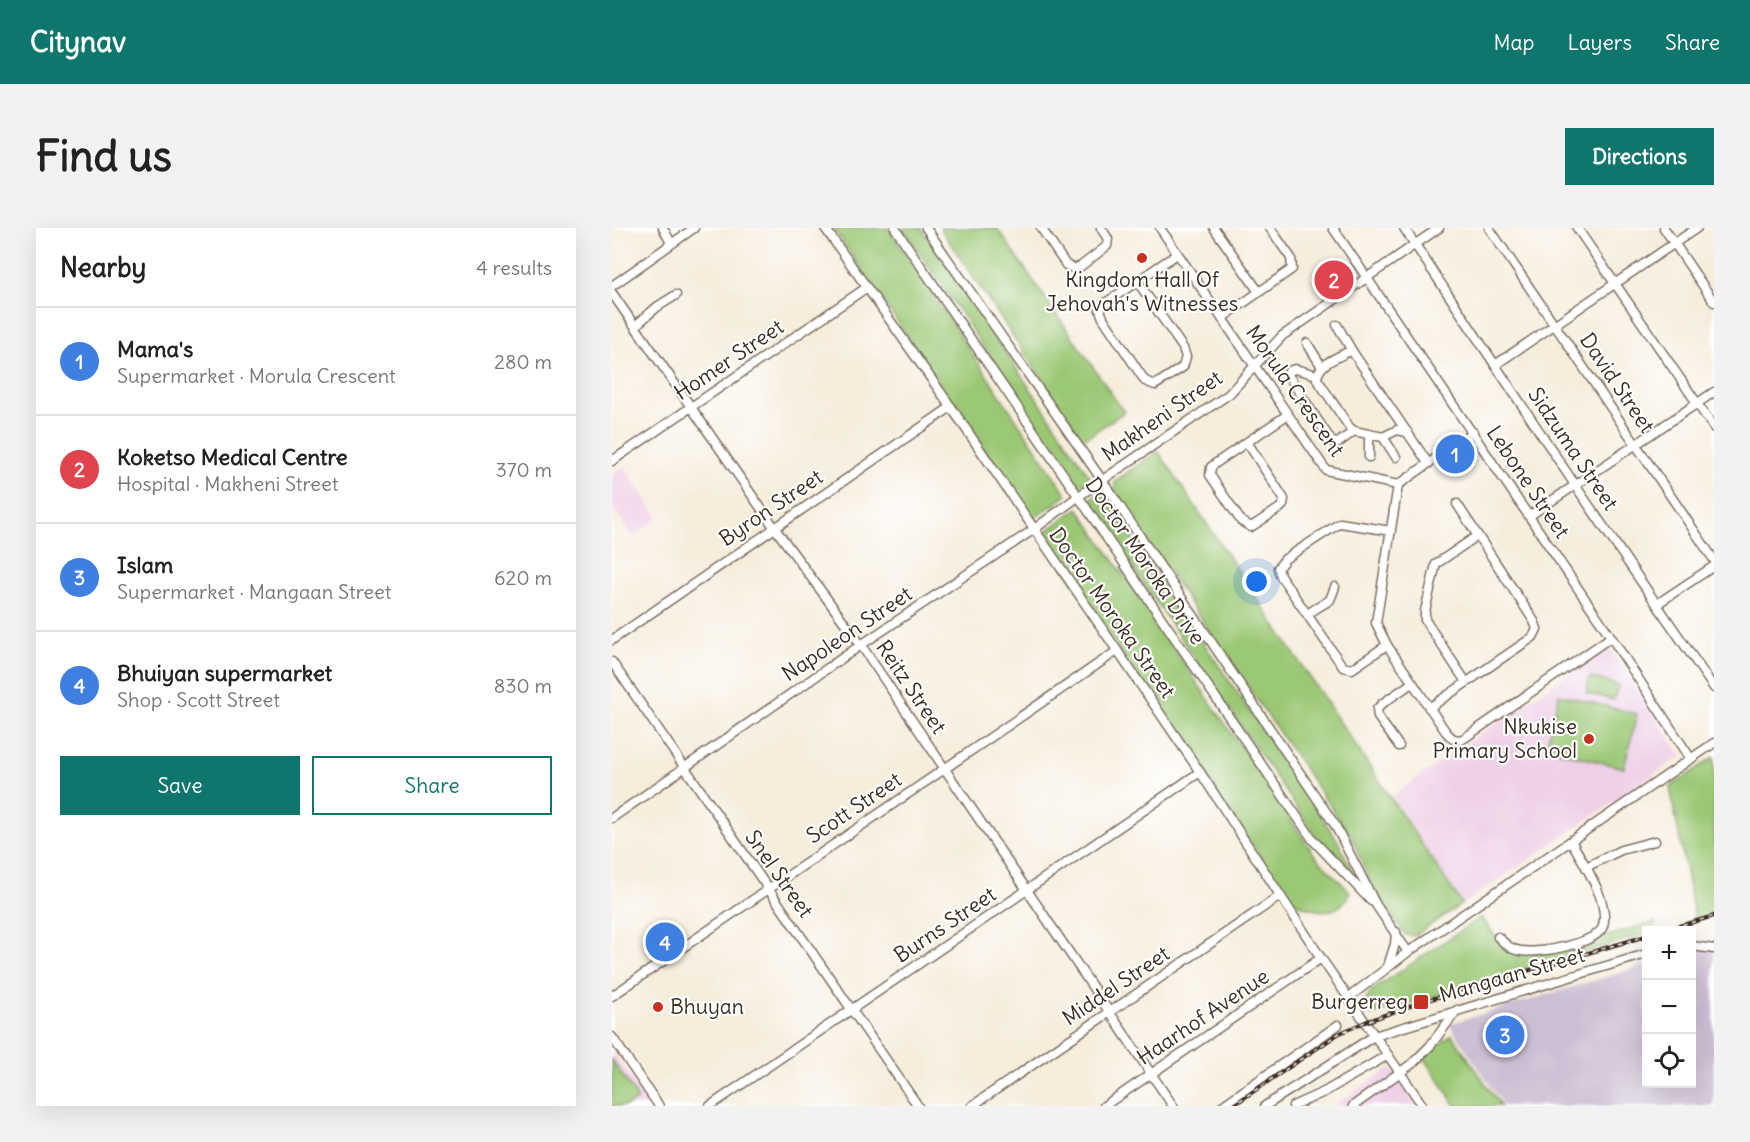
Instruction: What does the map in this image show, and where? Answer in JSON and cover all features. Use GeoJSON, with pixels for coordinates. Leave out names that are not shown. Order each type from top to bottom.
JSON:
{"type":"FeatureCollection","features":[{"type":"Feature","properties":{"kind":"street"},"geometry":{"type":"LineString","coordinates":[[663,228],[671,243]]}},
{"type":"Feature","properties":{"kind":"street"},"geometry":{"type":"LineString","coordinates":[[612,286],[694,228]]}},
{"type":"Feature","properties":{"kind":"street","name":"Doctor Moroka Street"},"geometry":{"type":"LineString","coordinates":[[825,228],[951,407],[1200,772],[1321,958],[1423,1106]]}},
{"type":"Feature","properties":{"kind":"street","name":"Doctor Moroka Drive"},"geometry":{"type":"LineString","coordinates":[[895,228],[1313,840],[1376,905]]}},
{"type":"Feature","properties":{"kind":"street","name":"Doctor Moroka Drive"},"geometry":{"type":"LineString","coordinates":[[926,228],[1102,480],[1335,825],[1376,905],[1408,952]]}},
{"type":"Feature","properties":{"kind":"street"},"geometry":{"type":"LineString","coordinates":[[1041,228],[1066,265],[1074,269],[1107,246],[1108,239],[1101,228]]}},
{"type":"Feature","properties":{"kind":"street","name":"Morula Crescent"},"geometry":{"type":"LineString","coordinates":[[1160,228],[1326,470],[1398,485]]}},
{"type":"Feature","properties":{"kind":"street"},"geometry":{"type":"LineString","coordinates":[[1214,228],[1259,292]]}},
{"type":"Feature","properties":{"kind":"street"},"geometry":{"type":"LineString","coordinates":[[1222,318],[1289,272],[1293,266],[1270,228]]}},
{"type":"Feature","properties":{"kind":"street","name":"Lebone Street"},"geometry":{"type":"LineString","coordinates":[[1333,228],[1473,432],[1691,759]]}},
{"type":"Feature","properties":{"kind":"street","name":"Sidzuma Street"},"geometry":{"type":"LineString","coordinates":[[1404,228],[1714,688]]}},
{"type":"Feature","properties":{"kind":"street","name":"Makheni Street"},"geometry":{"type":"LineString","coordinates":[[1102,480],[1229,394],[1282,336],[1439,228]]}},
{"type":"Feature","properties":{"kind":"street","name":"David Street"},"geometry":{"type":"LineString","coordinates":[[1489,228],[1714,560]]}},
{"type":"Feature","properties":{"kind":"street"},"geometry":{"type":"LineString","coordinates":[[1577,228],[1714,429]]}},
{"type":"Feature","properties":{"kind":"street"},"geometry":{"type":"LineString","coordinates":[[1664,228],[1714,302]]}},
{"type":"Feature","properties":{"kind":"street"},"geometry":{"type":"LineString","coordinates":[[1495,365],[1697,228]]}},
{"type":"Feature","properties":{"kind":"street"},"geometry":{"type":"LineString","coordinates":[[1137,281],[1183,348],[1186,357],[1183,367],[1155,385],[1145,381],[1100,310],[1104,304],[1137,281],[1177,254]]}},
{"type":"Feature","properties":{"kind":"street","name":"Homer Street"},"geometry":{"type":"LineString","coordinates":[[612,461],[866,288]]}},
{"type":"Feature","properties":{"kind":"street","name":"Reitz Street"},"geometry":{"type":"LineString","coordinates":[[612,293],[774,527],[861,645],[1173,1106]]}},
{"type":"Feature","properties":{"kind":"street"},"geometry":{"type":"LineString","coordinates":[[635,326],[657,307],[676,295]]}},
{"type":"Feature","properties":{"kind":"street"},"geometry":{"type":"LineString","coordinates":[[1337,325],[1428,463]]}},
{"type":"Feature","properties":{"kind":"street"},"geometry":{"type":"LineString","coordinates":[[1307,343],[1322,367]]}},
{"type":"Feature","properties":{"kind":"street"},"geometry":{"type":"LineString","coordinates":[[1352,351],[1322,367],[1317,375],[1317,379],[1350,428],[1354,431],[1383,437],[1396,430],[1407,432]]}},
{"type":"Feature","properties":{"kind":"street"},"geometry":{"type":"LineString","coordinates":[[1317,375],[1295,369],[1289,371],[1288,375],[1332,442],[1338,442],[1354,431]]}},
{"type":"Feature","properties":{"kind":"street"},"geometry":{"type":"LineString","coordinates":[[1529,516],[1714,392]]}},
{"type":"Feature","properties":{"kind":"street","name":"Byron Street"},"geometry":{"type":"LineString","coordinates":[[612,640],[951,407]]}},
{"type":"Feature","properties":{"kind":"street"},"geometry":{"type":"LineString","coordinates":[[1247,442],[1284,499],[1283,505],[1251,527],[1241,521],[1210,475],[1212,466],[1247,442],[1287,415]]}},
{"type":"Feature","properties":{"kind":"street"},"geometry":{"type":"LineString","coordinates":[[1473,432],[1398,485],[1376,623],[1387,645],[1412,683],[1450,737],[1461,740],[1611,637]]}},
{"type":"Feature","properties":{"kind":"street"},"geometry":{"type":"LineString","coordinates":[[1369,434],[1369,457]]}},
{"type":"Feature","properties":{"kind":"street"},"geometry":{"type":"LineString","coordinates":[[1383,437],[1396,457]]}},
{"type":"Feature","properties":{"kind":"street","name":"Napoleon Street"},"geometry":{"type":"LineString","coordinates":[[612,818],[861,645],[1033,530],[1102,480]]}},
{"type":"Feature","properties":{"kind":"street"},"geometry":{"type":"LineString","coordinates":[[1429,708],[1533,637],[1537,629],[1457,504]]}},
{"type":"Feature","properties":{"kind":"street"},"geometry":{"type":"LineString","coordinates":[[1387,645],[1352,669],[1346,669],[1340,664],[1278,572],[1278,568],[1282,562],[1340,523],[1390,531]]}},
{"type":"Feature","properties":{"kind":"street"},"geometry":{"type":"LineString","coordinates":[[1466,682],[1427,623],[1425,611],[1436,564],[1477,536]]}},
{"type":"Feature","properties":{"kind":"street"},"geometry":{"type":"LineString","coordinates":[[1657,604],[1714,566]]}},
{"type":"Feature","properties":{"kind":"street"},"geometry":{"type":"LineString","coordinates":[[1307,615],[1330,600],[1335,587]]}},
{"type":"Feature","properties":{"kind":"street","name":"Scott Street"},"geometry":{"type":"LineString","coordinates":[[612,996],[1117,651]]}},
{"type":"Feature","properties":{"kind":"street","name":"Snel Street"},"geometry":{"type":"LineString","coordinates":[[612,662],[918,1106]]}},
{"type":"Feature","properties":{"kind":"street"},"geometry":{"type":"LineString","coordinates":[[1399,746],[1378,717],[1377,710],[1383,703],[1412,683]]}},
{"type":"Feature","properties":{"kind":"street"},"geometry":{"type":"LineString","coordinates":[[1348,998],[1408,952],[1714,743]]}},
{"type":"Feature","properties":{"kind":"street","name":"Burns Street"},"geometry":{"type":"LineString","coordinates":[[710,1106],[1200,772]]}},
{"type":"Feature","properties":{"kind":"street"},"geometry":{"type":"LineString","coordinates":[[1498,937],[1512,949],[1528,952],[1569,945],[1596,935],[1602,928],[1604,911],[1586,867],[1571,841]]}},
{"type":"Feature","properties":{"kind":"street"},"geometry":{"type":"LineString","coordinates":[[1586,867],[1621,850],[1655,841]]}},
{"type":"Feature","properties":{"kind":"street","name":"Middel Street"},"geometry":{"type":"LineString","coordinates":[[972,1106],[1280,896]]}},
{"type":"Feature","properties":{"kind":"street"},"geometry":{"type":"LineString","coordinates":[[1386,968],[1394,951],[1396,932]]}},
{"type":"Feature","properties":{"kind":"street"},"geometry":{"type":"LineString","coordinates":[[1696,946],[1714,949]]}},
{"type":"Feature","properties":{"kind":"street","name":"Mangaan Street"},"geometry":{"type":"LineString","coordinates":[[1265,1106],[1374,1036],[1642,955]]}},
{"type":"Feature","properties":{"kind":"street","name":"Haarhof Avenue"},"geometry":{"type":"LineString","coordinates":[[1104,1106],[1321,958]]}},
{"type":"Feature","properties":{"kind":"street"},"geometry":{"type":"LineString","coordinates":[[1353,1106],[1402,1073],[1430,1046],[1457,1010]]}},
{"type":"Feature","properties":{"kind":"street"},"geometry":{"type":"LineString","coordinates":[[1221,1106],[1338,1025]]}},
{"type":"Feature","properties":{"kind":"street"},"geometry":{"type":"LineString","coordinates":[[612,1037],[659,1106]]}},
{"type":"Feature","properties":{"kind":"street"},"geometry":{"type":"LineString","coordinates":[[1293,1106],[1324,1092],[1388,1055]]}},
{"type":"Feature","properties":{"kind":"shaded area"},"geometry":{"type":"Polygon","coordinates":[[[1349,265],[1354,272],[1353,278],[1326,296],[1316,281],[1326,274],[1330,278],[1349,265]]]}},
{"type":"Feature","properties":{"kind":"shaded area"},"geometry":{"type":"Polygon","coordinates":[[[624,467],[659,518],[632,536],[612,506],[612,475],[624,467]]]}},
{"type":"Feature","properties":{"kind":"shaded area"},"geometry":{"type":"Polygon","coordinates":[[[1605,649],[1610,649],[1681,756],[1463,904],[1392,796],[1605,649]]]}},
{"type":"Feature","properties":{"kind":"shaded area"},"geometry":{"type":"Polygon","coordinates":[[[1714,945],[1714,1106],[1504,1106],[1449,1024],[1642,966],[1642,1088],[1696,1088],[1696,951],[1714,945]]]}},
{"type":"Feature","properties":{"kind":"shaded area"},"geometry":{"type":"Polygon","coordinates":[[[612,1051],[650,1106],[612,1106],[612,1051]]]}},
{"type":"Feature","properties":{"kind":"shaded area"},"geometry":{"type":"Polygon","coordinates":[[[1391,1067],[1416,1106],[1333,1106],[1391,1067]]]}},
{"type":"Feature","properties":{"kind":"green space"},"geometry":{"type":"Polygon","coordinates":[[[833,228],[888,228],[1067,495],[1033,519],[833,228]]]}},
{"type":"Feature","properties":{"kind":"green space"},"geometry":{"type":"Polygon","coordinates":[[[903,228],[921,228],[1091,478],[1078,487],[903,228]]]}},
{"type":"Feature","properties":{"kind":"green space"},"geometry":{"type":"Polygon","coordinates":[[[940,228],[997,228],[1124,412],[1083,440],[940,228]]]}},
{"type":"Feature","properties":{"kind":"green space"},"geometry":{"type":"Polygon","coordinates":[[[1158,451],[1462,904],[1414,936],[1405,935],[1371,886],[1352,838],[1114,493],[1115,481],[1158,451]]]}},
{"type":"Feature","properties":{"kind":"green space"},"geometry":{"type":"Polygon","coordinates":[[[1101,492],[1338,841],[1358,883],[1325,849],[1087,501],[1101,492]]]}},
{"type":"Feature","properties":{"kind":"green space"},"geometry":{"type":"Polygon","coordinates":[[[1078,508],[1316,857],[1350,892],[1339,907],[1324,911],[1315,910],[1290,900],[1041,535],[1078,508]]]}},
{"type":"Feature","properties":{"kind":"green space"},"geometry":{"type":"Polygon","coordinates":[[[1590,677],[1618,685],[1614,700],[1586,693],[1590,677]]]}},
{"type":"Feature","properties":{"kind":"green space"},"geometry":{"type":"Polygon","coordinates":[[[1559,694],[1637,714],[1624,768],[1546,748],[1559,694]]]}},
{"type":"Feature","properties":{"kind":"green space"},"geometry":{"type":"Polygon","coordinates":[[[1714,757],[1714,914],[1695,920],[1670,787],[1714,757]]]}},
{"type":"Feature","properties":{"kind":"green space"},"geometry":{"type":"Polygon","coordinates":[[[1481,917],[1508,950],[1550,953],[1655,922],[1656,926],[1642,926],[1642,935],[1371,1015],[1364,1004],[1371,991],[1481,917]]]}},
{"type":"Feature","properties":{"kind":"green space"},"geometry":{"type":"Polygon","coordinates":[[[1452,1035],[1501,1106],[1456,1106],[1423,1056],[1452,1035]]]}},
{"type":"Feature","properties":{"kind":"green space"},"geometry":{"type":"Polygon","coordinates":[[[612,1060],[638,1099],[627,1106],[612,1106],[612,1060]]]}},
{"type":"Feature","properties":{"kind":"railway"},"geometry":{"type":"LineString","coordinates":[[1679,926],[1714,916]]}},
{"type":"Feature","properties":{"kind":"railway"},"geometry":{"type":"LineString","coordinates":[[1232,1106],[1338,1034],[1365,1022],[1421,1002],[1642,937]]}},
{"type":"Feature","properties":{"kind":"place","name":"Kingdom Hall Of Jehovah's Witnesses"},"geometry":{"type":"Point","coordinates":[1142,258]}},
{"type":"Feature","properties":{"kind":"place","name":"Koketso Medical Centre"},"geometry":{"type":"Point","coordinates":[1334,280]}},
{"type":"Feature","properties":{"kind":"place","name":"Mama's"},"geometry":{"type":"Point","coordinates":[1455,454]}},
{"type":"Feature","properties":{"kind":"place","name":"Nkukise Primary School"},"geometry":{"type":"Point","coordinates":[1589,739]}},
{"type":"Feature","properties":{"kind":"place","name":"Bhuiyan supermarket"},"geometry":{"type":"Point","coordinates":[665,942]}},
{"type":"Feature","properties":{"kind":"place","name":"Burgerreg"},"geometry":{"type":"Point","coordinates":[1421,1002]}},
{"type":"Feature","properties":{"kind":"place","name":"Bhuyan"},"geometry":{"type":"Point","coordinates":[658,1007]}},
{"type":"Feature","properties":{"kind":"place","name":"Islam"},"geometry":{"type":"Point","coordinates":[1505,1035]}}]}
